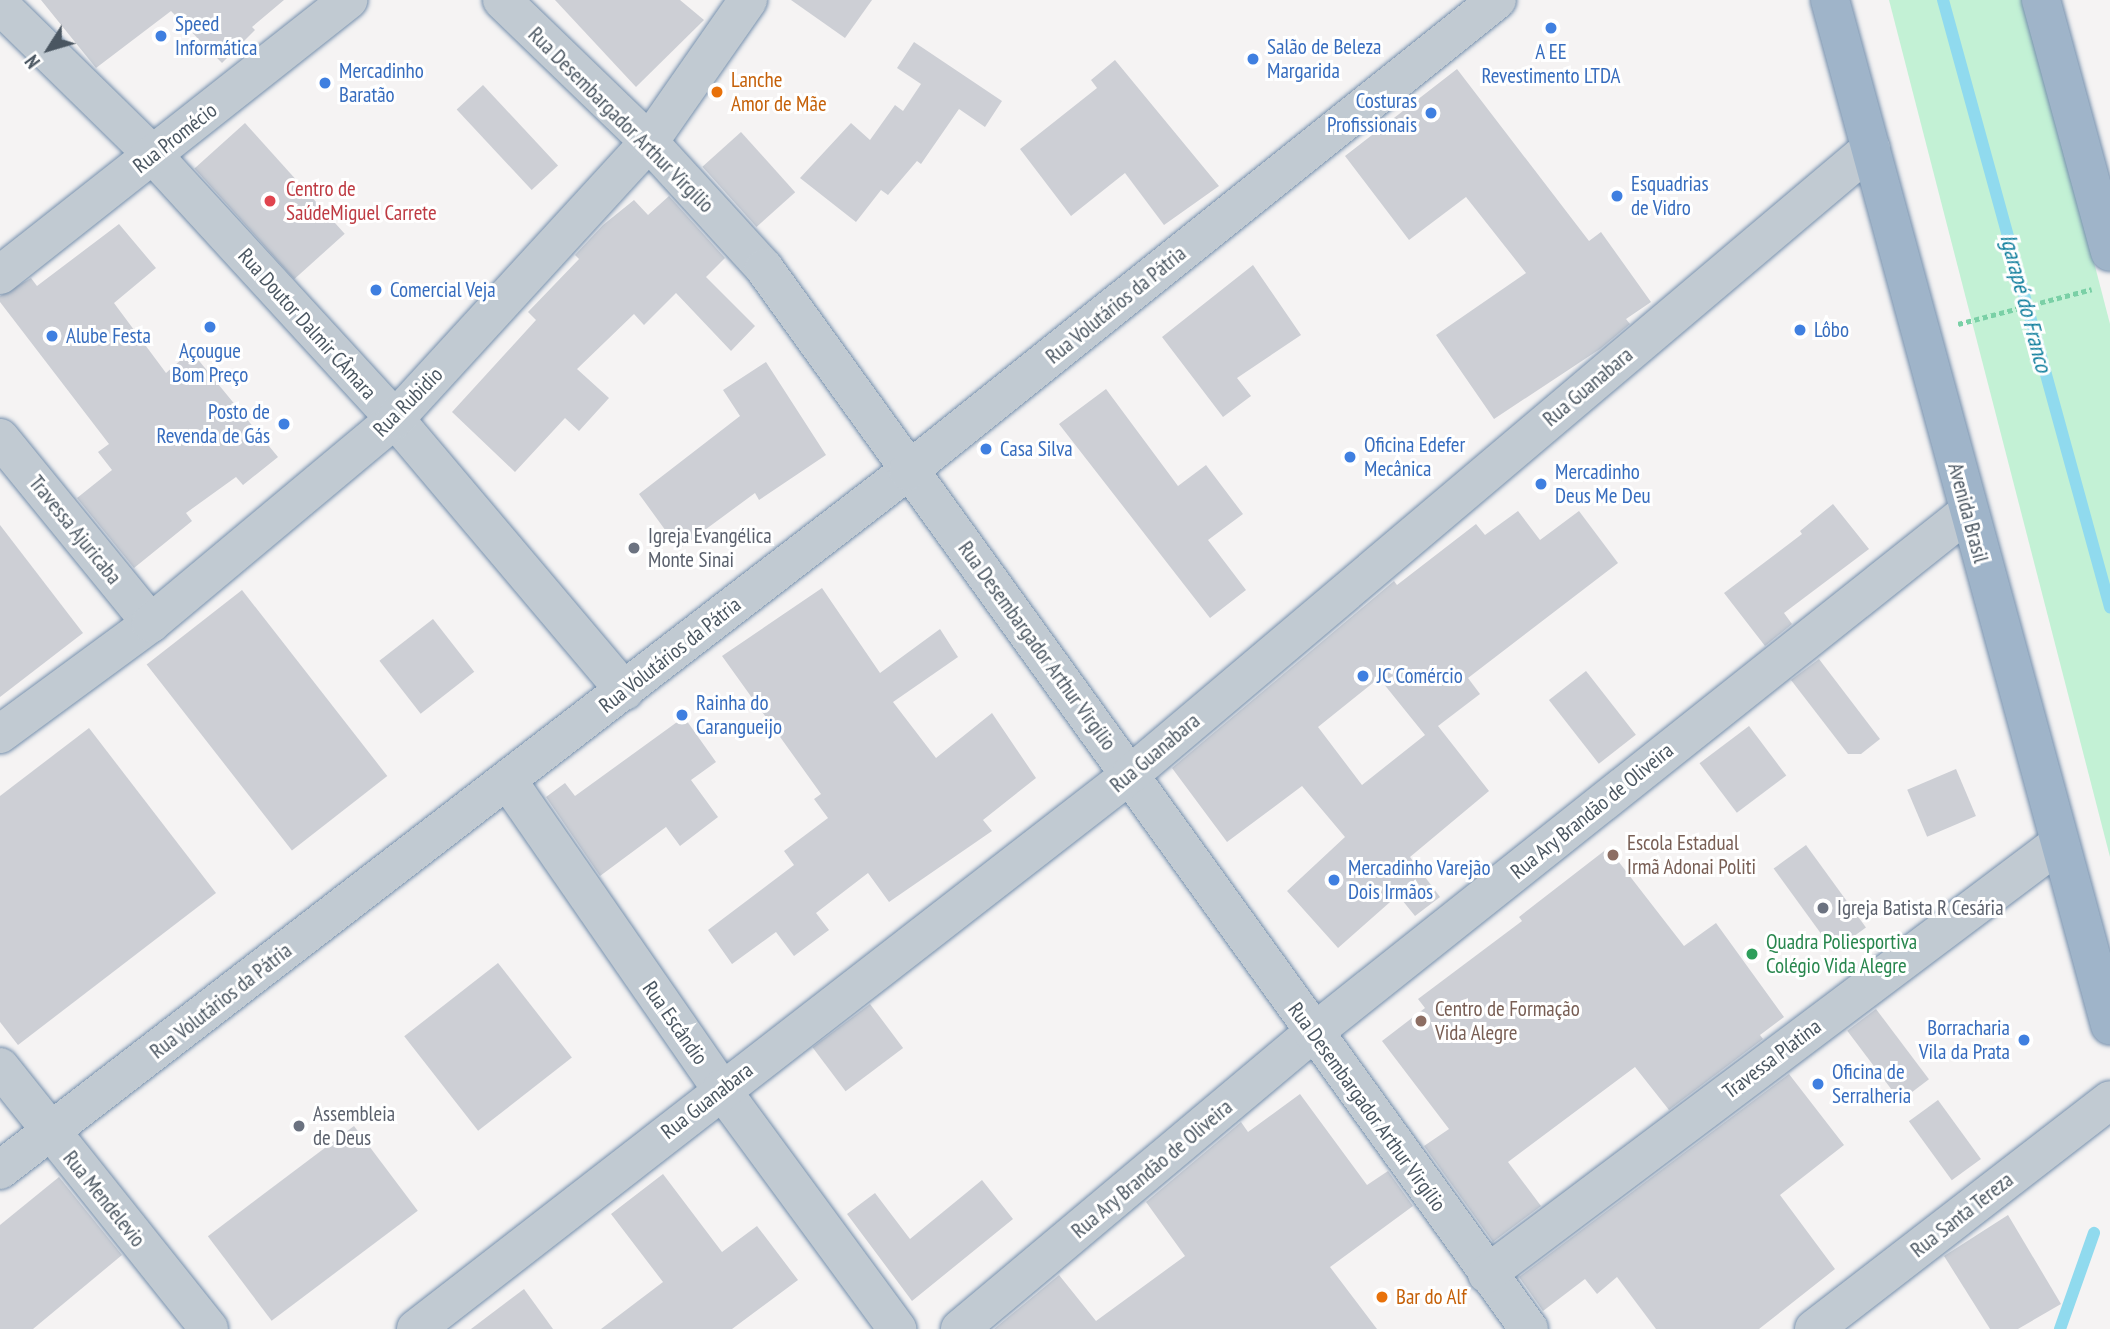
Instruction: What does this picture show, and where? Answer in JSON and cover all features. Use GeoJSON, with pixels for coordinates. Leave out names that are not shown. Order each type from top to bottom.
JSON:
{"type":"FeatureCollection","features":[{"type":"Feature","properties":{"kind":"highway","name":"Avenida Brasil"},"geometry":{"type":"LineString","coordinates":[[1830,0],[2057,845],[2110,1025]]}},
{"type":"Feature","properties":{"kind":"highway"},"geometry":{"type":"LineString","coordinates":[[2042,0],[2110,252]]}},
{"type":"Feature","properties":{"kind":"street","name":"Rua Promécio"},"geometry":{"type":"LineString","coordinates":[[0,275],[348,0]]}},
{"type":"Feature","properties":{"kind":"street","name":"Rua Desembargador Arthur Virgílio"},"geometry":{"type":"LineString","coordinates":[[502,0],[649,142],[764,268],[1529,1329]]}},
{"type":"Feature","properties":{"kind":"street","name":"Rua Rubidio"},"geometry":{"type":"LineString","coordinates":[[0,734],[150,623],[395,419],[649,142],[748,0]]}},
{"type":"Feature","properties":{"kind":"street","name":"Rua Volutários da Pátria"},"geometry":{"type":"LineString","coordinates":[[0,1170],[908,471],[1497,0]]}},
{"type":"Feature","properties":{"kind":"street","name":"Rua Doutor Dalmir CÂmara"},"geometry":{"type":"LineString","coordinates":[[0,5],[153,155],[395,419],[625,691]]}},
{"type":"Feature","properties":{"kind":"street","name":"Rua Guanabara"},"geometry":{"type":"LineString","coordinates":[[416,1329],[1131,774],[1871,148]]}},
{"type":"Feature","properties":{"kind":"street","name":"Travessa Ajuricaba"},"geometry":{"type":"LineString","coordinates":[[0,438],[150,623]]}},
{"type":"Feature","properties":{"kind":"street","name":"Rua Ary Brandão de Oliveira"},"geometry":{"type":"LineString","coordinates":[[960,1329],[1314,1033],[1968,512]]}},
{"type":"Feature","properties":{"kind":"street","name":"Rua Escândio"},"geometry":{"type":"LineString","coordinates":[[508,781],[722,1089],[897,1329]]}},
{"type":"Feature","properties":{"kind":"street","name":"Travessa Platina"},"geometry":{"type":"LineString","coordinates":[[1487,1274],[2057,845]]}},
{"type":"Feature","properties":{"kind":"street","name":"Rua Mendelevio"},"geometry":{"type":"LineString","coordinates":[[0,1067],[209,1329]]}},
{"type":"Feature","properties":{"kind":"street","name":"Rua Santa Tereza"},"geometry":{"type":"LineString","coordinates":[[1814,1329],[2110,1100]]}},
{"type":"Feature","properties":{"kind":"path"},"geometry":{"type":"LineString","coordinates":[[1957,325],[2091,289]]}},
{"type":"Feature","properties":{"kind":"green space"},"geometry":{"type":"Polygon","coordinates":[[[1889,0],[2026,0],[2110,324],[2110,857],[1889,0]]]}},
{"type":"Feature","properties":{"kind":"building"},"geometry":{"type":"Polygon","coordinates":[[[41,0],[284,0],[252,27],[255,30],[222,63],[171,11],[96,68],[41,0]]]}},
{"type":"Feature","properties":{"kind":"building"},"geometry":{"type":"Polygon","coordinates":[[[555,0],[680,0],[704,20],[636,87],[555,0]]]}},
{"type":"Feature","properties":{"kind":"building"},"geometry":{"type":"Polygon","coordinates":[[[791,0],[872,0],[845,38],[791,0]]]}},
{"type":"Feature","properties":{"kind":"building"},"geometry":{"type":"Polygon","coordinates":[[[914,42],[1002,101],[985,127],[959,109],[921,164],[917,161],[888,195],[881,190],[856,222],[800,178],[851,123],[870,140],[895,105],[903,111],[921,84],[897,68],[914,42]]]}},
{"type":"Feature","properties":{"kind":"building"},"geometry":{"type":"Polygon","coordinates":[[[1115,60],[1219,186],[1164,225],[1125,173],[1071,216],[1020,149],[1097,88],[1091,80],[1115,60]]]}},
{"type":"Feature","properties":{"kind":"building"},"geometry":{"type":"Polygon","coordinates":[[[1457,69],[1589,241],[1601,232],[1651,302],[1626,319],[1630,324],[1600,349],[1494,419],[1436,335],[1526,273],[1466,197],[1409,240],[1345,156],[1457,69]]]}},
{"type":"Feature","properties":{"kind":"building"},"geometry":{"type":"Polygon","coordinates":[[[483,85],[558,165],[532,190],[457,110],[483,85]]]}},
{"type":"Feature","properties":{"kind":"building","name":"Centro de SaúdeMiguel Carrete"},"geometry":{"type":"Polygon","coordinates":[[[245,123],[345,234],[294,279],[194,169],[245,123]]]}},
{"type":"Feature","properties":{"kind":"building"},"geometry":{"type":"Polygon","coordinates":[[[741,132],[795,192],[757,227],[702,167],[741,132]]]}},
{"type":"Feature","properties":{"kind":"building"},"geometry":{"type":"Polygon","coordinates":[[[669,196],[725,258],[706,277],[755,326],[731,351],[676,293],[644,325],[634,314],[577,369],[609,398],[579,431],[565,418],[515,472],[452,412],[536,320],[528,312],[579,259],[575,255],[603,225],[634,200],[648,215],[669,196]]]}},
{"type":"Feature","properties":{"kind":"building"},"geometry":{"type":"Polygon","coordinates":[[[119,224],[156,268],[114,303],[166,373],[191,351],[278,457],[243,485],[236,477],[186,513],[192,521],[134,568],[77,498],[112,470],[98,452],[109,444],[0,302],[0,296],[31,278],[37,286],[119,224]]]}},
{"type":"Feature","properties":{"kind":"building"},"geometry":{"type":"Polygon","coordinates":[[[1253,265],[1301,335],[1237,378],[1251,396],[1223,417],[1162,337],[1253,265]]]}},
{"type":"Feature","properties":{"kind":"building"},"geometry":{"type":"Polygon","coordinates":[[[766,362],[826,455],[759,500],[755,493],[679,549],[639,494],[740,416],[723,390],[766,362]]]}},
{"type":"Feature","properties":{"kind":"building"},"geometry":{"type":"Polygon","coordinates":[[[1106,389],[1178,486],[1206,465],[1243,514],[1208,540],[1246,590],[1210,618],[1059,424],[1106,389]]]}},
{"type":"Feature","properties":{"kind":"building"},"geometry":{"type":"Polygon","coordinates":[[[1833,504],[1869,549],[1784,613],[1792,624],[1765,646],[1724,593],[1802,534],[1800,531],[1833,504]]]}},
{"type":"Feature","properties":{"kind":"building"},"geometry":{"type":"Polygon","coordinates":[[[1518,511],[1540,540],[1579,511],[1618,563],[1468,678],[1480,694],[1438,726],[1489,791],[1410,857],[1440,897],[1415,916],[1398,895],[1338,948],[1287,891],[1345,837],[1302,786],[1227,842],[1172,768],[1394,581],[1397,585],[1476,524],[1485,535],[1518,511]],[[1379,678],[1318,727],[1362,785],[1425,735],[1379,678]]]}},
{"type":"Feature","properties":{"kind":"building"},"geometry":{"type":"Polygon","coordinates":[[[0,525],[83,633],[0,697],[0,525]]]}},
{"type":"Feature","properties":{"kind":"building"},"geometry":{"type":"Polygon","coordinates":[[[822,588],[880,673],[940,629],[958,657],[893,702],[936,758],[992,713],[1036,778],[983,820],[992,831],[889,902],[868,873],[816,913],[829,930],[794,956],[776,932],[732,964],[708,930],[794,865],[784,851],[828,818],[814,799],[821,794],[722,656],[822,588]]]}},
{"type":"Feature","properties":{"kind":"building"},"geometry":{"type":"Polygon","coordinates":[[[242,590],[387,776],[292,850],[147,664],[242,590]]]}},
{"type":"Feature","properties":{"kind":"building"},"geometry":{"type":"Polygon","coordinates":[[[433,619],[474,672],[421,714],[379,661],[433,619]]]}},
{"type":"Feature","properties":{"kind":"building"},"geometry":{"type":"Polygon","coordinates":[[[1819,659],[1880,739],[1861,754],[1848,754],[1791,680],[1819,659]]]}},
{"type":"Feature","properties":{"kind":"building"},"geometry":{"type":"Polygon","coordinates":[[[1586,671],[1636,735],[1599,764],[1549,700],[1586,671]]]}},
{"type":"Feature","properties":{"kind":"building"},"geometry":{"type":"Polygon","coordinates":[[[684,717],[716,762],[691,780],[718,817],[680,846],[666,827],[600,876],[546,797],[565,783],[575,796],[684,717]]]}},
{"type":"Feature","properties":{"kind":"building"},"geometry":{"type":"Polygon","coordinates":[[[1749,726],[1786,776],[1737,813],[1699,763],[1749,726]]]}},
{"type":"Feature","properties":{"kind":"building"},"geometry":{"type":"Polygon","coordinates":[[[89,728],[216,893],[18,1045],[0,1022],[0,796],[89,728]]]}},
{"type":"Feature","properties":{"kind":"building"},"geometry":{"type":"Polygon","coordinates":[[[1956,769],[1976,816],[1927,837],[1907,790],[1956,769]]]}},
{"type":"Feature","properties":{"kind":"building"},"geometry":{"type":"Polygon","coordinates":[[[1806,845],[1866,928],[1834,951],[1774,869],[1806,845]]]}},
{"type":"Feature","properties":{"kind":"building"},"geometry":{"type":"Polygon","coordinates":[[[1608,848],[1684,946],[1716,923],[1784,1017],[1760,1035],[1763,1039],[1669,1110],[1635,1067],[1508,1162],[1541,1206],[1493,1242],[1424,1146],[1449,1129],[1382,1041],[1425,1008],[1418,999],[1522,921],[1519,917],[1608,848]]]}},
{"type":"Feature","properties":{"kind":"building"},"geometry":{"type":"Polygon","coordinates":[[[498,963],[572,1058],[478,1131],[404,1036],[498,963]]]}},
{"type":"Feature","properties":{"kind":"building"},"geometry":{"type":"Polygon","coordinates":[[[870,1004],[903,1048],[846,1091],[812,1047],[870,1004]]]}},
{"type":"Feature","properties":{"kind":"building"},"geometry":{"type":"Polygon","coordinates":[[[1876,1009],[1929,1079],[1900,1101],[1847,1031],[1876,1009]]]}},
{"type":"Feature","properties":{"kind":"building"},"geometry":{"type":"Polygon","coordinates":[[[1789,1074],[1844,1145],[1780,1195],[1835,1269],[1759,1329],[1656,1329],[1617,1277],[1597,1294],[1585,1279],[1543,1311],[1519,1277],[1789,1074]]]}},
{"type":"Feature","properties":{"kind":"building"},"geometry":{"type":"Polygon","coordinates":[[[1300,1094],[1367,1185],[1388,1171],[1413,1206],[1330,1267],[1377,1329],[994,1329],[1059,1275],[1096,1321],[1185,1256],[1146,1202],[1241,1122],[1248,1132],[1300,1094]]]}},
{"type":"Feature","properties":{"kind":"building"},"geometry":{"type":"Polygon","coordinates":[[[1938,1100],[1981,1159],[1952,1180],[1909,1121],[1938,1100]]]}},
{"type":"Feature","properties":{"kind":"building"},"geometry":{"type":"Polygon","coordinates":[[[354,1126],[418,1211],[272,1321],[208,1236],[354,1126]]]}},
{"type":"Feature","properties":{"kind":"building"},"geometry":{"type":"Polygon","coordinates":[[[663,1174],[722,1252],[757,1226],[798,1280],[732,1329],[601,1329],[663,1282],[611,1214],[663,1174]]]}},
{"type":"Feature","properties":{"kind":"building"},"geometry":{"type":"Polygon","coordinates":[[[59,1177],[122,1255],[33,1329],[0,1329],[0,1225],[59,1177]]]}},
{"type":"Feature","properties":{"kind":"building"},"geometry":{"type":"Polygon","coordinates":[[[982,1180],[1013,1219],[912,1301],[847,1214],[875,1193],[910,1239],[982,1180]]]}},
{"type":"Feature","properties":{"kind":"building"},"geometry":{"type":"Polygon","coordinates":[[[2008,1215],[2061,1304],[2018,1329],[1990,1329],[1944,1256],[2008,1215]]]}},
{"type":"Feature","properties":{"kind":"building"},"geometry":{"type":"Polygon","coordinates":[[[524,1289],[553,1329],[471,1329],[524,1289]]]}},
{"type":"Feature","properties":{"kind":"waterway","name":"Igarapé do Franco"},"geometry":{"type":"LineString","coordinates":[[1943,0],[2110,607]]}},
{"type":"Feature","properties":{"kind":"waterway"},"geometry":{"type":"LineString","coordinates":[[2060,1329],[2094,1233]]}},
{"type":"Feature","properties":{"kind":"place","name":"A EE Revestimento LTDA"},"geometry":{"type":"Point","coordinates":[1551,28]}},
{"type":"Feature","properties":{"kind":"place","name":"Speed Informática"},"geometry":{"type":"Point","coordinates":[161,36]}},
{"type":"Feature","properties":{"kind":"place","name":"Salão de Beleza Margarida"},"geometry":{"type":"Point","coordinates":[1253,59]}},
{"type":"Feature","properties":{"kind":"place","name":"Mercadinho Baratão"},"geometry":{"type":"Point","coordinates":[325,83]}},
{"type":"Feature","properties":{"kind":"place","name":"Lanche Amor de Mãe"},"geometry":{"type":"Point","coordinates":[717,92]}},
{"type":"Feature","properties":{"kind":"place","name":"Costuras Profissionais"},"geometry":{"type":"Point","coordinates":[1431,113]}},
{"type":"Feature","properties":{"kind":"place","name":"Esquadrias de Vidro"},"geometry":{"type":"Point","coordinates":[1617,196]}},
{"type":"Feature","properties":{"kind":"place","name":"Centro de SaúdeMiguel Carrete"},"geometry":{"type":"Point","coordinates":[270,201]}},
{"type":"Feature","properties":{"kind":"place","name":"Comercial Veja"},"geometry":{"type":"Point","coordinates":[376,290]}},
{"type":"Feature","properties":{"kind":"place","name":"Açougue Bom Preço"},"geometry":{"type":"Point","coordinates":[210,327]}},
{"type":"Feature","properties":{"kind":"place","name":"Lôbo"},"geometry":{"type":"Point","coordinates":[1800,330]}},
{"type":"Feature","properties":{"kind":"place","name":"Alube Festa"},"geometry":{"type":"Point","coordinates":[52,336]}},
{"type":"Feature","properties":{"kind":"place","name":"Posto de Revenda de Gás"},"geometry":{"type":"Point","coordinates":[284,424]}},
{"type":"Feature","properties":{"kind":"place","name":"Casa Silva"},"geometry":{"type":"Point","coordinates":[986,449]}},
{"type":"Feature","properties":{"kind":"place","name":"Oficina Edefer Mecânica"},"geometry":{"type":"Point","coordinates":[1350,457]}},
{"type":"Feature","properties":{"kind":"place","name":"Mercadinho Deus Me Deu"},"geometry":{"type":"Point","coordinates":[1541,484]}},
{"type":"Feature","properties":{"kind":"place","name":"Igreja Evangélica Monte Sinai"},"geometry":{"type":"Point","coordinates":[634,548]}},
{"type":"Feature","properties":{"kind":"place","name":"JC Comércio"},"geometry":{"type":"Point","coordinates":[1363,676]}},
{"type":"Feature","properties":{"kind":"place","name":"Rainha do Carangueijo"},"geometry":{"type":"Point","coordinates":[682,715]}},
{"type":"Feature","properties":{"kind":"place","name":"Escola Estadual Irmã Adonai Politi"},"geometry":{"type":"Point","coordinates":[1613,855]}},
{"type":"Feature","properties":{"kind":"place","name":"Mercadinho Varejão Dois Irmãos"},"geometry":{"type":"Point","coordinates":[1334,880]}},
{"type":"Feature","properties":{"kind":"place","name":"Igreja Batista R Cesária"},"geometry":{"type":"Point","coordinates":[1823,908]}},
{"type":"Feature","properties":{"kind":"place","name":"Quadra Poliesportiva Colégio Vida Alegre"},"geometry":{"type":"Point","coordinates":[1752,954]}},
{"type":"Feature","properties":{"kind":"place","name":"Centro de Formação Vida Alegre"},"geometry":{"type":"Point","coordinates":[1421,1021]}},
{"type":"Feature","properties":{"kind":"place","name":"Borracharia Vila da Prata"},"geometry":{"type":"Point","coordinates":[2024,1040]}},
{"type":"Feature","properties":{"kind":"place","name":"Oficina de Serralheria"},"geometry":{"type":"Point","coordinates":[1818,1084]}},
{"type":"Feature","properties":{"kind":"place","name":"Assembleia de Deus"},"geometry":{"type":"Point","coordinates":[299,1126]}},
{"type":"Feature","properties":{"kind":"place","name":"Bar do Alf"},"geometry":{"type":"Point","coordinates":[1382,1297]}}]}
